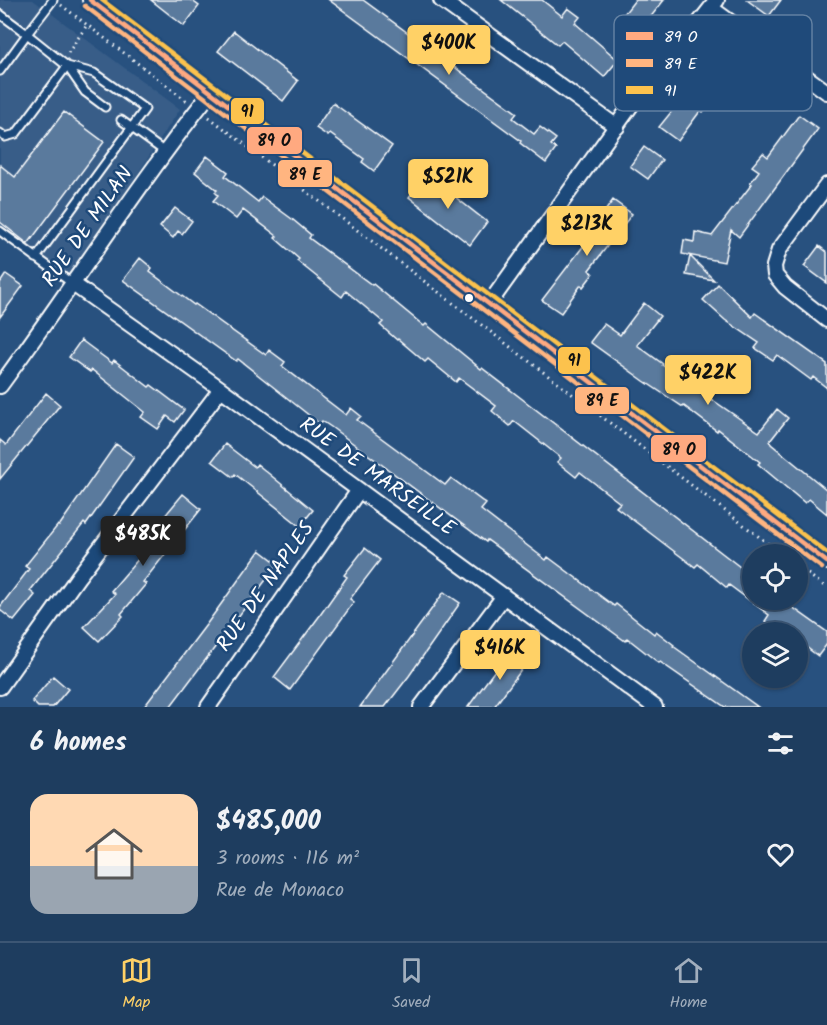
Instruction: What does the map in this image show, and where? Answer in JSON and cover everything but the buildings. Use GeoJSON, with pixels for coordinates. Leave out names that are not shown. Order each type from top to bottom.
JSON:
{"type":"FeatureCollection","features":[{"type":"Feature","properties":{"kind":"street"},"geometry":{"type":"LineString","coordinates":[[90,0],[827,562]]}},
{"type":"Feature","properties":{"kind":"street"},"geometry":{"type":"LineString","coordinates":[[441,0],[617,127]]}},
{"type":"Feature","properties":{"kind":"street"},"geometry":{"type":"LineString","coordinates":[[714,4],[728,15]]}},
{"type":"Feature","properties":{"kind":"street"},"geometry":{"type":"LineString","coordinates":[[812,80],[827,92]]}},
{"type":"Feature","properties":{"kind":"street","name":"RUE DE MILAN"},"geometry":{"type":"LineString","coordinates":[[0,386],[211,92]]}},
{"type":"Feature","properties":{"kind":"street"},"geometry":{"type":"LineString","coordinates":[[489,304],[628,111]]}},
{"type":"Feature","properties":{"kind":"street"},"geometry":{"type":"LineString","coordinates":[[827,185],[776,255],[774,266],[776,275],[791,293],[827,320]]}},
{"type":"Feature","properties":{"kind":"street","name":"RUE DE MARSEILLE"},"geometry":{"type":"LineString","coordinates":[[73,284],[221,389],[653,706]]}},
{"type":"Feature","properties":{"kind":"street"},"geometry":{"type":"LineString","coordinates":[[0,687],[78,577],[221,389]]}},
{"type":"Feature","properties":{"kind":"street","name":"RUE DE NAPLES"},"geometry":{"type":"LineString","coordinates":[[208,707],[359,490]]}},
{"type":"Feature","properties":{"kind":"street"},"geometry":{"type":"LineString","coordinates":[[421,707],[504,597]]}},
{"type":"Feature","properties":{"kind":"lane"},"geometry":{"type":"LineString","coordinates":[[0,70],[53,0]]}},
{"type":"Feature","properties":{"kind":"lane"},"geometry":{"type":"LineString","coordinates":[[0,14],[64,63],[85,92],[105,107]]}},
{"type":"Feature","properties":{"kind":"lane"},"geometry":{"type":"LineString","coordinates":[[36,258],[145,109],[94,73],[64,63]]}},
{"type":"Feature","properties":{"kind":"lane"},"geometry":{"type":"LineString","coordinates":[[0,145],[3,135],[16,134],[64,63]]}},
{"type":"Feature","properties":{"kind":"lane"},"geometry":{"type":"LineString","coordinates":[[121,120],[166,153]]}},
{"type":"Feature","properties":{"kind":"lane"},"geometry":{"type":"LineString","coordinates":[[0,231],[73,284]]}},
{"type":"Feature","properties":{"kind":"path"},"geometry":{"type":"LineString","coordinates":[[66,9],[186,100]]}},
{"type":"Feature","properties":{"kind":"path"},"geometry":{"type":"LineString","coordinates":[[64,63],[87,25]]}},
{"type":"Feature","properties":{"kind":"path"},"geometry":{"type":"LineString","coordinates":[[216,123],[769,544]]}},
{"type":"Feature","properties":{"kind":"path"},"geometry":{"type":"LineString","coordinates":[[476,321],[479,317]]}},
{"type":"Feature","properties":{"kind":"path"},"geometry":{"type":"LineString","coordinates":[[808,574],[827,588]]}},
{"type":"Feature","properties":{"kind":"shaded area"},"geometry":{"type":"Polygon","coordinates":[[[0,0],[33,0],[180,109],[70,277],[0,225],[0,0]]]}},
{"type":"Feature","properties":{"kind":"transit line"},"geometry":{"type":"LineString","coordinates":[[90,0],[827,562]]}},
{"type":"Feature","properties":{"kind":"transit line","name":"91"},"geometry":{"type":"LineString","coordinates":[[102,0],[827,553]]}},
{"type":"Feature","properties":{"kind":"transit line"},"geometry":{"type":"LineString","coordinates":[[85,6],[822,568]]}}]}
